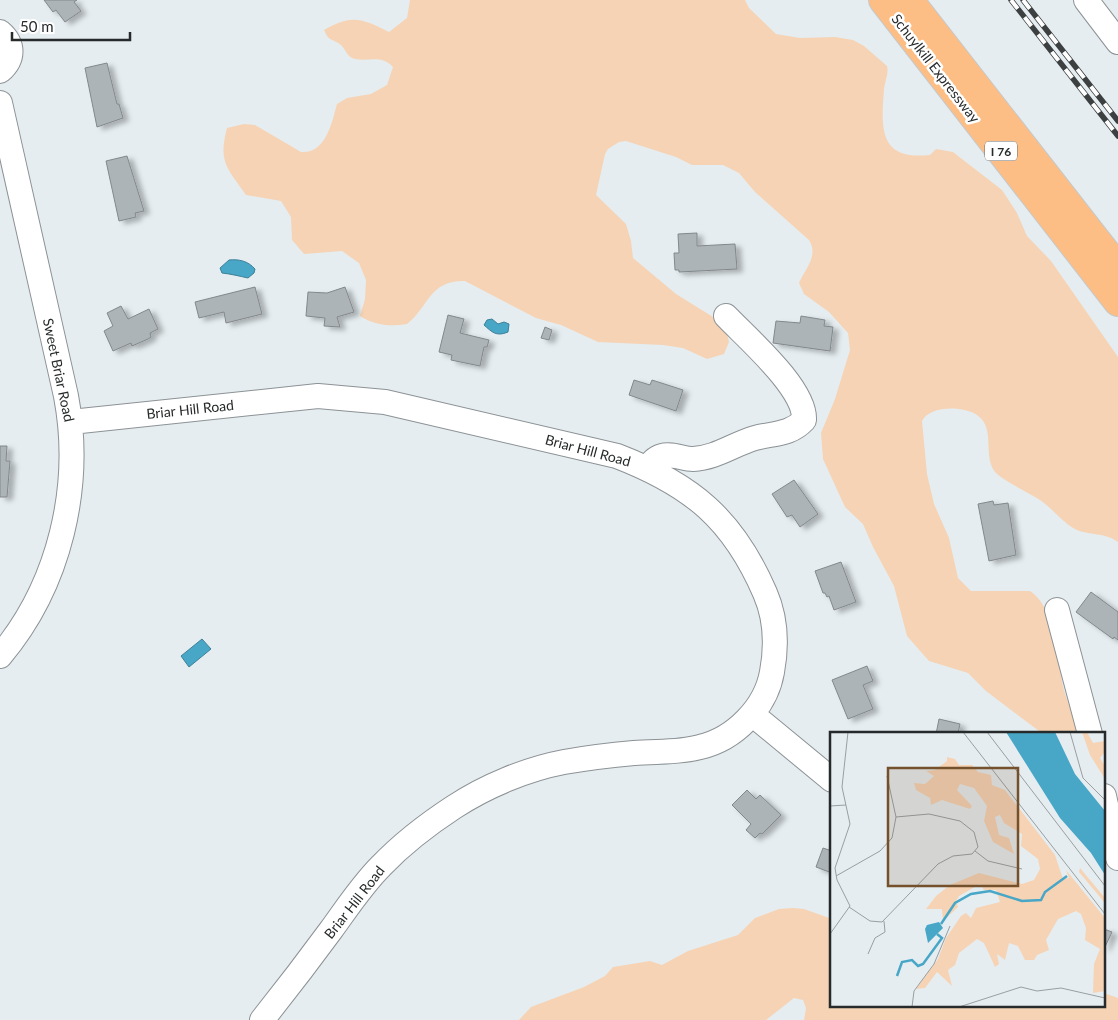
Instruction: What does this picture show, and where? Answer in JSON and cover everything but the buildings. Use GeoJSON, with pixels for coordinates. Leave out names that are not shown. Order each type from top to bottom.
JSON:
{"type":"FeatureCollection","features":[{"type":"Feature","properties":{"kind":"highway","name":"Schuylkill Expressway"},"geometry":{"type":"LineString","coordinates":[[883,0],[1118,302]]}},
{"type":"Feature","properties":{"kind":"highway","name":"Schuylkill Expressway"},"geometry":{"type":"LineString","coordinates":[[909,0],[1118,268]]}},
{"type":"Feature","properties":{"kind":"street"},"geometry":{"type":"LineString","coordinates":[[1086,0],[1118,42]]}},
{"type":"Feature","properties":{"kind":"street"},"geometry":{"type":"LineString","coordinates":[[0,32],[9,42],[11,55],[9,61],[0,71]]}},
{"type":"Feature","properties":{"kind":"street","name":"Sweet Briar Road"},"geometry":{"type":"LineString","coordinates":[[0,103],[71,422],[71,468],[68,507],[59,548],[36,602],[0,656]]}},
{"type":"Feature","properties":{"kind":"street"},"geometry":{"type":"LineString","coordinates":[[648,468],[655,459],[665,455],[692,459],[716,455],[755,438],[784,433],[798,427],[804,420],[805,411],[798,395],[782,375],[726,316]]}},
{"type":"Feature","properties":{"kind":"street","name":"Briar Hill Road"},"geometry":{"type":"LineString","coordinates":[[71,422],[296,398],[352,398],[385,402],[552,439],[618,456],[648,468],[682,486],[706,506],[727,528],[744,551],[766,595],[775,632],[775,656],[771,678],[752,714],[725,736],[703,747],[684,751],[596,756],[560,763],[488,788],[457,805],[429,824],[380,866],[262,1020]]}},
{"type":"Feature","properties":{"kind":"street"},"geometry":{"type":"LineString","coordinates":[[1058,610],[1089,732]]}},
{"type":"Feature","properties":{"kind":"street"},"geometry":{"type":"LineString","coordinates":[[752,714],[830,778]]}},
{"type":"Feature","properties":{"kind":"street"},"geometry":{"type":"LineString","coordinates":[[1106,805],[1118,858]]}},
{"type":"Feature","properties":{"kind":"shaded area"},"geometry":{"type":"Polygon","coordinates":[[[410,0],[745,0],[749,8],[776,34],[800,38],[835,37],[853,40],[864,46],[887,66],[883,117],[887,139],[892,147],[901,153],[913,155],[930,155],[936,149],[953,152],[1002,190],[1017,213],[1027,236],[1051,261],[1118,357],[1118,542],[1108,537],[1075,529],[1040,500],[997,474],[992,468],[990,460],[986,428],[983,421],[977,415],[964,410],[948,409],[932,412],[922,421],[927,474],[934,504],[949,538],[958,578],[971,591],[1030,591],[1039,599],[1050,622],[1064,690],[1078,732],[1040,732],[986,691],[968,673],[929,661],[907,636],[894,586],[863,524],[845,507],[823,459],[821,433],[835,399],[850,350],[848,333],[829,312],[804,294],[799,283],[812,257],[812,246],[809,240],[755,192],[739,173],[723,165],[692,165],[676,157],[626,141],[619,142],[608,149],[605,154],[596,195],[626,224],[633,258],[676,294],[713,317],[726,330],[729,342],[724,354],[707,359],[683,348],[663,345],[598,342],[561,325],[536,318],[465,281],[453,282],[437,290],[407,324],[388,325],[371,321],[360,316],[365,299],[366,280],[359,263],[342,251],[304,254],[292,240],[291,217],[281,201],[246,195],[229,171],[224,157],[224,140],[227,128],[244,124],[255,125],[301,152],[316,148],[330,128],[337,104],[347,98],[371,94],[387,85],[393,67],[384,61],[352,58],[341,45],[329,38],[324,30],[342,22],[356,20],[364,21],[389,32],[407,18],[410,0]]]}},
{"type":"Feature","properties":{"kind":"shaded area"},"geometry":{"type":"Polygon","coordinates":[[[779,909],[804,909],[830,918],[830,1008],[1106,1008],[1106,994],[1118,998],[1118,1020],[804,1020],[806,1008],[803,1000],[794,998],[766,1020],[519,1020],[531,1007],[584,987],[605,976],[613,967],[650,961],[662,965],[688,951],[738,935],[755,918],[779,909]]]}},
{"type":"Feature","properties":{"kind":"water"},"geometry":{"type":"Polygon","coordinates":[[[229,260],[246,262],[255,269],[254,273],[248,278],[222,273],[220,268],[229,260]]]}},
{"type":"Feature","properties":{"kind":"water"},"geometry":{"type":"Polygon","coordinates":[[[492,319],[498,324],[504,322],[509,324],[508,332],[497,334],[492,332],[484,325],[487,320],[492,319]]]}},
{"type":"Feature","properties":{"kind":"water"},"geometry":{"type":"Polygon","coordinates":[[[202,639],[211,649],[189,667],[181,656],[202,639]]]}},
{"type":"Feature","properties":{"kind":"railway"},"geometry":{"type":"LineString","coordinates":[[1011,0],[1118,136]]}},
{"type":"Feature","properties":{"kind":"railway"},"geometry":{"type":"LineString","coordinates":[[1023,0],[1118,121]]}}]}
